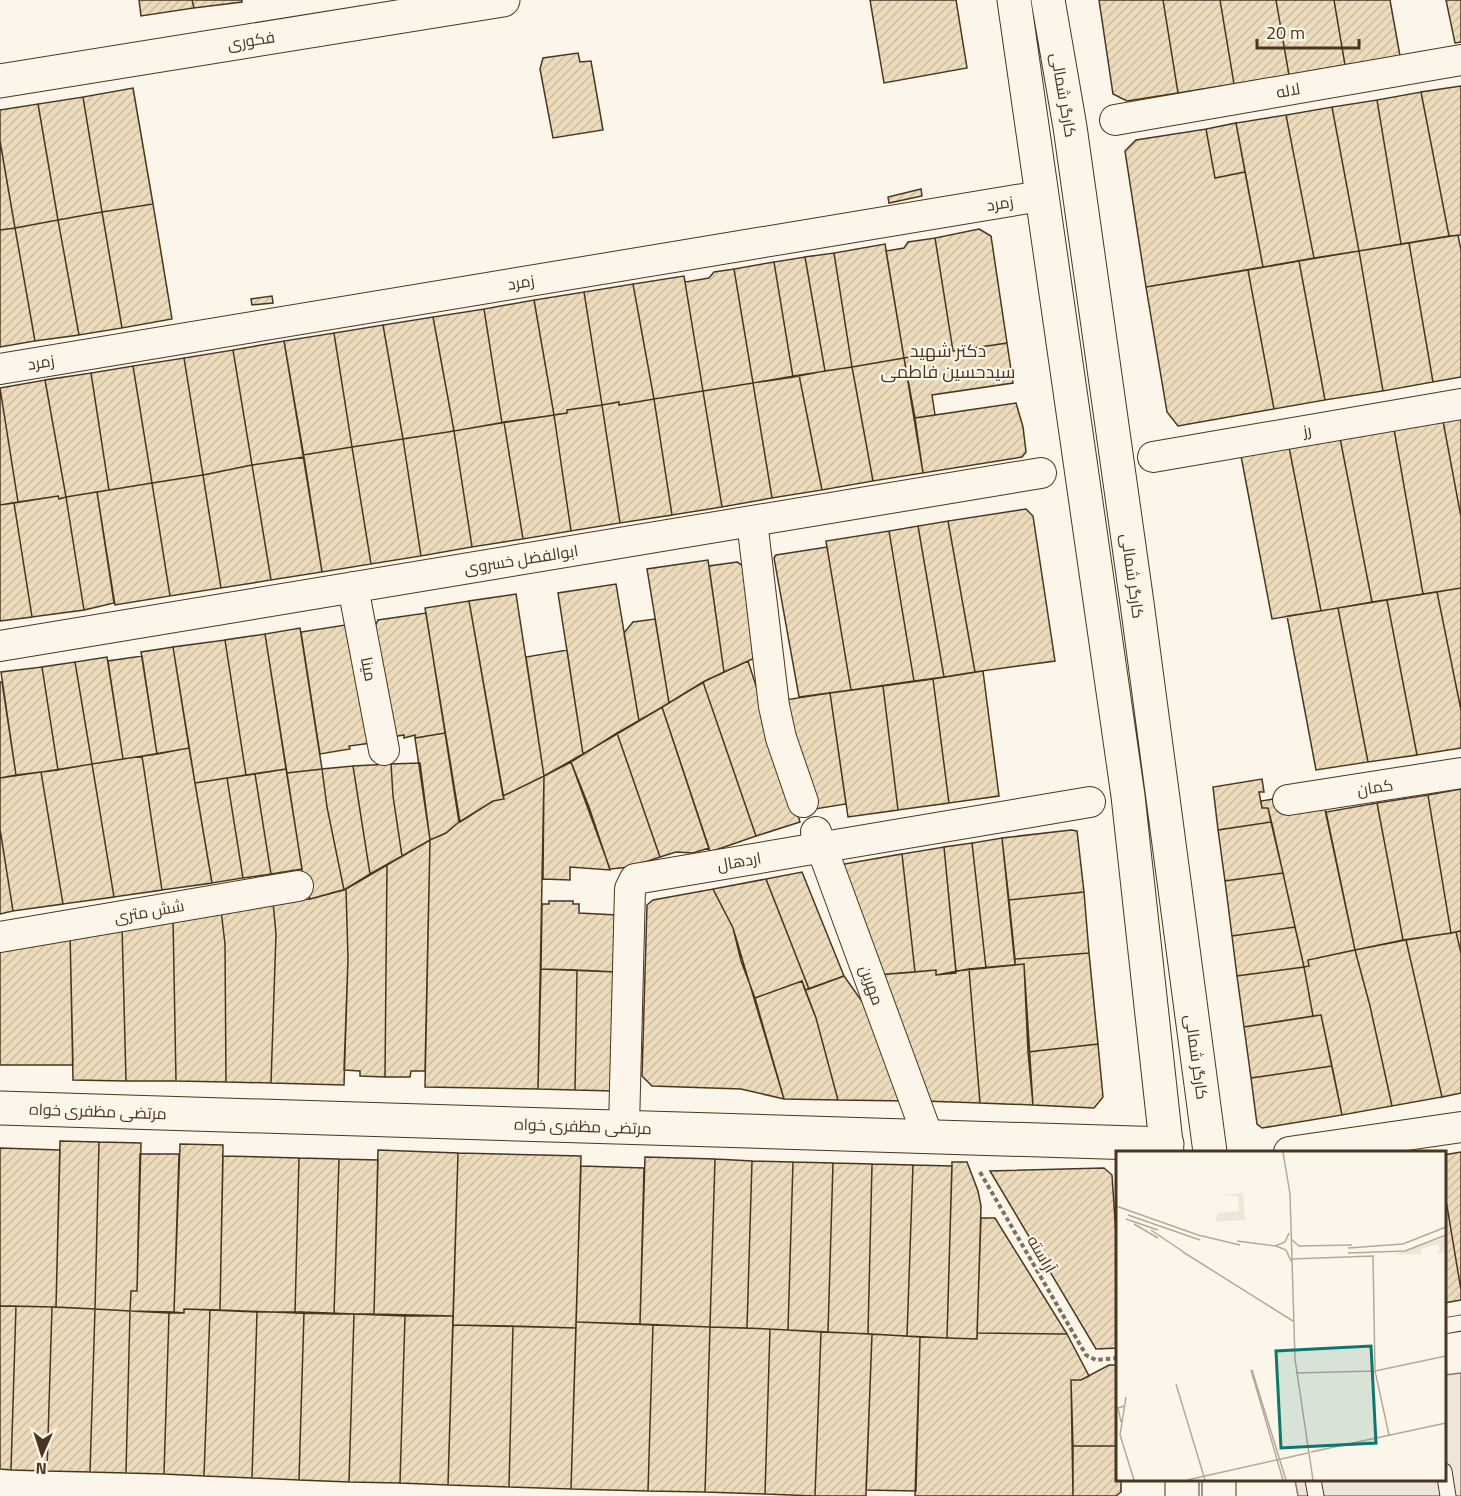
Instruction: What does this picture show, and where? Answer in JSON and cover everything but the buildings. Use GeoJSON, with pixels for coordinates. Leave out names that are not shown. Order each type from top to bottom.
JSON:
{"type":"FeatureCollection","features":[{"type":"Feature","properties":{"kind":"main road","name":"فکوری"},"geometry":{"type":"LineString","coordinates":[[0,81],[503,0]]}},
{"type":"Feature","properties":{"kind":"main road"},"geometry":{"type":"LineString","coordinates":[[1014,0],[1128,796],[1167,1148]]}},
{"type":"Feature","properties":{"kind":"main road","name":"کارگر شمالی"},"geometry":{"type":"LineString","coordinates":[[1048,0],[1070,127],[1137,603],[1210,1151]]}},
{"type":"Feature","properties":{"kind":"main road","name":"مرتضی مظفری خواه"},"geometry":{"type":"LineString","coordinates":[[0,1108],[944,1137],[1167,1148]]}},
{"type":"Feature","properties":{"kind":"street","name":"لاله"},"geometry":{"type":"LineString","coordinates":[[1115,120],[1461,60]]}},
{"type":"Feature","properties":{"kind":"street","name":"زمرد"},"geometry":{"type":"LineString","coordinates":[[0,369],[1041,196]]}},
{"type":"Feature","properties":{"kind":"street","name":"رز"},"geometry":{"type":"LineString","coordinates":[[1153,457],[1461,404]]}},
{"type":"Feature","properties":{"kind":"street","name":"ابوالفضل خسروی"},"geometry":{"type":"LineString","coordinates":[[0,646],[1041,473]]}},
{"type":"Feature","properties":{"kind":"street"},"geometry":{"type":"LineString","coordinates":[[752,521],[774,706],[781,738],[803,802]]}},
{"type":"Feature","properties":{"kind":"street","name":"مینا"},"geometry":{"type":"LineString","coordinates":[[353,587],[384,750]]}},
{"type":"Feature","properties":{"kind":"street","name":"کمان"},"geometry":{"type":"LineString","coordinates":[[1288,800],[1461,773]]}},
{"type":"Feature","properties":{"kind":"street","name":"اردهال"},"geometry":{"type":"LineString","coordinates":[[624,1127],[632,883],[635,879],[818,840],[1090,802]]}},
{"type":"Feature","properties":{"kind":"street","name":"مهرین"},"geometry":{"type":"LineString","coordinates":[[818,840],[944,1137]]}},
{"type":"Feature","properties":{"kind":"street","name":"شش متری"},"geometry":{"type":"LineString","coordinates":[[0,937],[298,886]]}},
{"type":"Feature","properties":{"kind":"street"},"geometry":{"type":"LineString","coordinates":[[1296,1151],[1461,1127]]}},
{"type":"Feature","properties":{"kind":"lane"},"geometry":{"type":"LineString","coordinates":[[1446,1326],[1461,1323]]}},
{"type":"Feature","properties":{"kind":"lane"},"geometry":{"type":"LineString","coordinates":[[1313,1481],[1316,1496]]}},
{"type":"Feature","properties":{"kind":"lane"},"geometry":{"type":"LineString","coordinates":[[1446,1481],[1448,1496]]}},
{"type":"Feature","properties":{"kind":"path","name":"آراسته"},"geometry":{"type":"LineString","coordinates":[[944,1137],[1086,1355],[1096,1360],[1116,1358]]}},
{"type":"Feature","properties":{"kind":"shaded area"},"geometry":{"type":"Polygon","coordinates":[[[1461,1373],[1461,1496],[1298,1496],[1295,1481],[1446,1481],[1446,1375],[1461,1373]]]}},
{"type":"Feature","properties":{"kind":"district","name":"دکتر شهید سیدحسین فاطمی"},"geometry":{"type":"Point","coordinates":[948,361]}}]}
